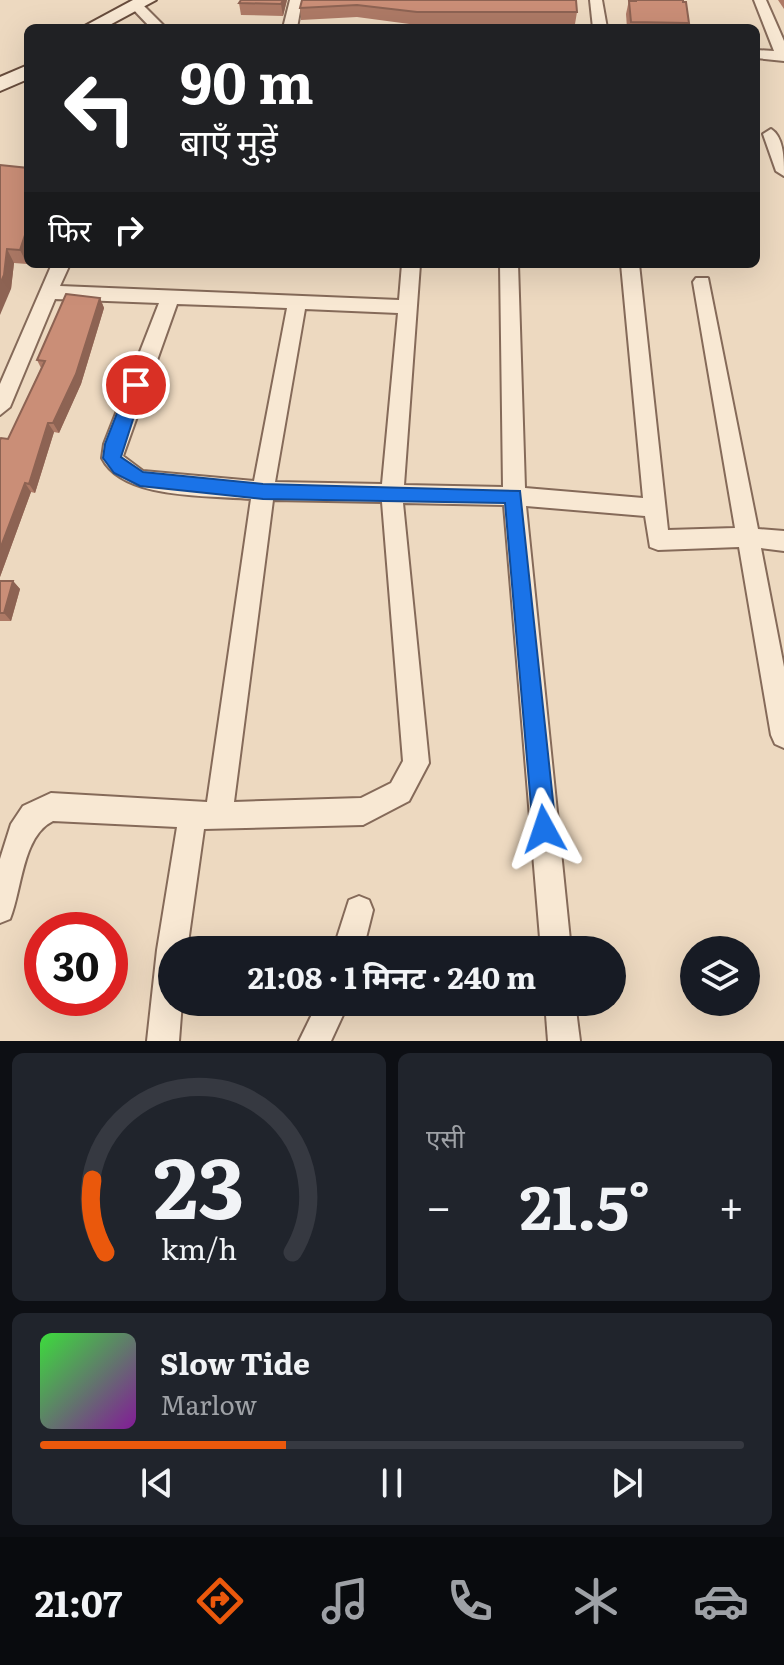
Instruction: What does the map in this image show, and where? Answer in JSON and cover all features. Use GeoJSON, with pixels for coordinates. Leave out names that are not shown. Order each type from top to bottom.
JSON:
{"type":"FeatureCollection","features":[{"type":"Feature","properties":{"kind":"street"},"geometry":{"type":"LineString","coordinates":[[100,24],[143,6],[171,0]]}},
{"type":"Feature","properties":{"kind":"street"},"geometry":{"type":"LineString","coordinates":[[291,24],[296,0]]}},
{"type":"Feature","properties":{"kind":"street"},"geometry":{"type":"LineString","coordinates":[[596,0],[599,24]]}},
{"type":"Feature","properties":{"kind":"street"},"geometry":{"type":"LineString","coordinates":[[760,0],[784,55],[760,54]]}},
{"type":"Feature","properties":{"kind":"street"},"geometry":{"type":"LineString","coordinates":[[119,24],[143,6]]}},
{"type":"Feature","properties":{"kind":"street"},"geometry":{"type":"LineString","coordinates":[[143,6],[156,24]]}},
{"type":"Feature","properties":{"kind":"street"},"geometry":{"type":"LineString","coordinates":[[0,72],[24,60]]}},
{"type":"Feature","properties":{"kind":"street"},"geometry":{"type":"LineString","coordinates":[[0,85],[24,73]]}},
{"type":"Feature","properties":{"kind":"street"},"geometry":{"type":"LineString","coordinates":[[770,134],[784,171]]}},
{"type":"Feature","properties":{"kind":"street"},"geometry":{"type":"LineString","coordinates":[[0,407],[59,268]]}},
{"type":"Feature","properties":{"kind":"street"},"geometry":{"type":"LineString","coordinates":[[0,909],[21,834],[33,816],[51,807],[206,815],[363,811],[400,792],[416,763],[392,496],[411,268]]}},
{"type":"Feature","properties":{"kind":"street"},"geometry":{"type":"LineString","coordinates":[[509,268],[514,496],[555,936]]}},
{"type":"Feature","properties":{"kind":"street"},"geometry":{"type":"LineString","coordinates":[[630,268],[658,540],[746,537],[784,541]]}},
{"type":"Feature","properties":{"kind":"street"},"geometry":{"type":"LineString","coordinates":[[702,282],[784,735]]}},
{"type":"Feature","properties":{"kind":"street"},"geometry":{"type":"LineString","coordinates":[[48,292],[408,307]]}},
{"type":"Feature","properties":{"kind":"street"},"geometry":{"type":"LineString","coordinates":[[170,297],[114,444],[112,458],[120,468],[140,479],[263,491],[392,496],[514,496],[655,508]]}},
{"type":"Feature","properties":{"kind":"street"},"geometry":{"type":"LineString","coordinates":[[176,936],[206,815],[297,302]]}},
{"type":"Feature","properties":{"kind":"street"},"geometry":{"type":"LineString","coordinates":[[352,936],[359,910]]}},
{"type":"Feature","properties":{"kind":"street"},"geometry":{"type":"LineString","coordinates":[[163,1041],[166,1016]]}},
{"type":"Feature","properties":{"kind":"street"},"geometry":{"type":"LineString","coordinates":[[315,1041],[327,1016]]}},
{"type":"Feature","properties":{"kind":"street"},"geometry":{"type":"LineString","coordinates":[[561,1016],[564,1041]]}},
{"type":"Feature","properties":{"kind":"building"},"geometry":{"type":"Polygon","coordinates":[[[241,0],[283,0],[281,4],[239,3],[241,0]]]}},
{"type":"Feature","properties":{"kind":"building"},"geometry":{"type":"Polygon","coordinates":[[[302,0],[576,0],[577,12],[417,12],[357,5],[300,8],[302,0]]]}},
{"type":"Feature","properties":{"kind":"building"},"geometry":{"type":"Polygon","coordinates":[[[683,0],[689,23],[631,22],[629,1],[683,0]]]}},
{"type":"Feature","properties":{"kind":"building"},"geometry":{"type":"Polygon","coordinates":[[[0,165],[24,168],[24,238],[20,250],[7,249],[0,284],[0,165]]]}},
{"type":"Feature","properties":{"kind":"building"},"geometry":{"type":"Polygon","coordinates":[[[66,294],[100,298],[76,374],[53,423],[48,423],[29,484],[25,483],[0,549],[0,440],[8,439],[45,361],[37,360],[66,294]]]}},
{"type":"Feature","properties":{"kind":"building"},"geometry":{"type":"Polygon","coordinates":[[[0,581],[13,581],[4,613],[0,613],[0,581]]]}},
{"type":"Feature","properties":{"kind":"route"},"geometry":{"type":"LineString","coordinates":[[136,385],[114,444],[112,458],[120,468],[140,479],[263,491],[392,496],[514,496],[544,829]]}}]}
